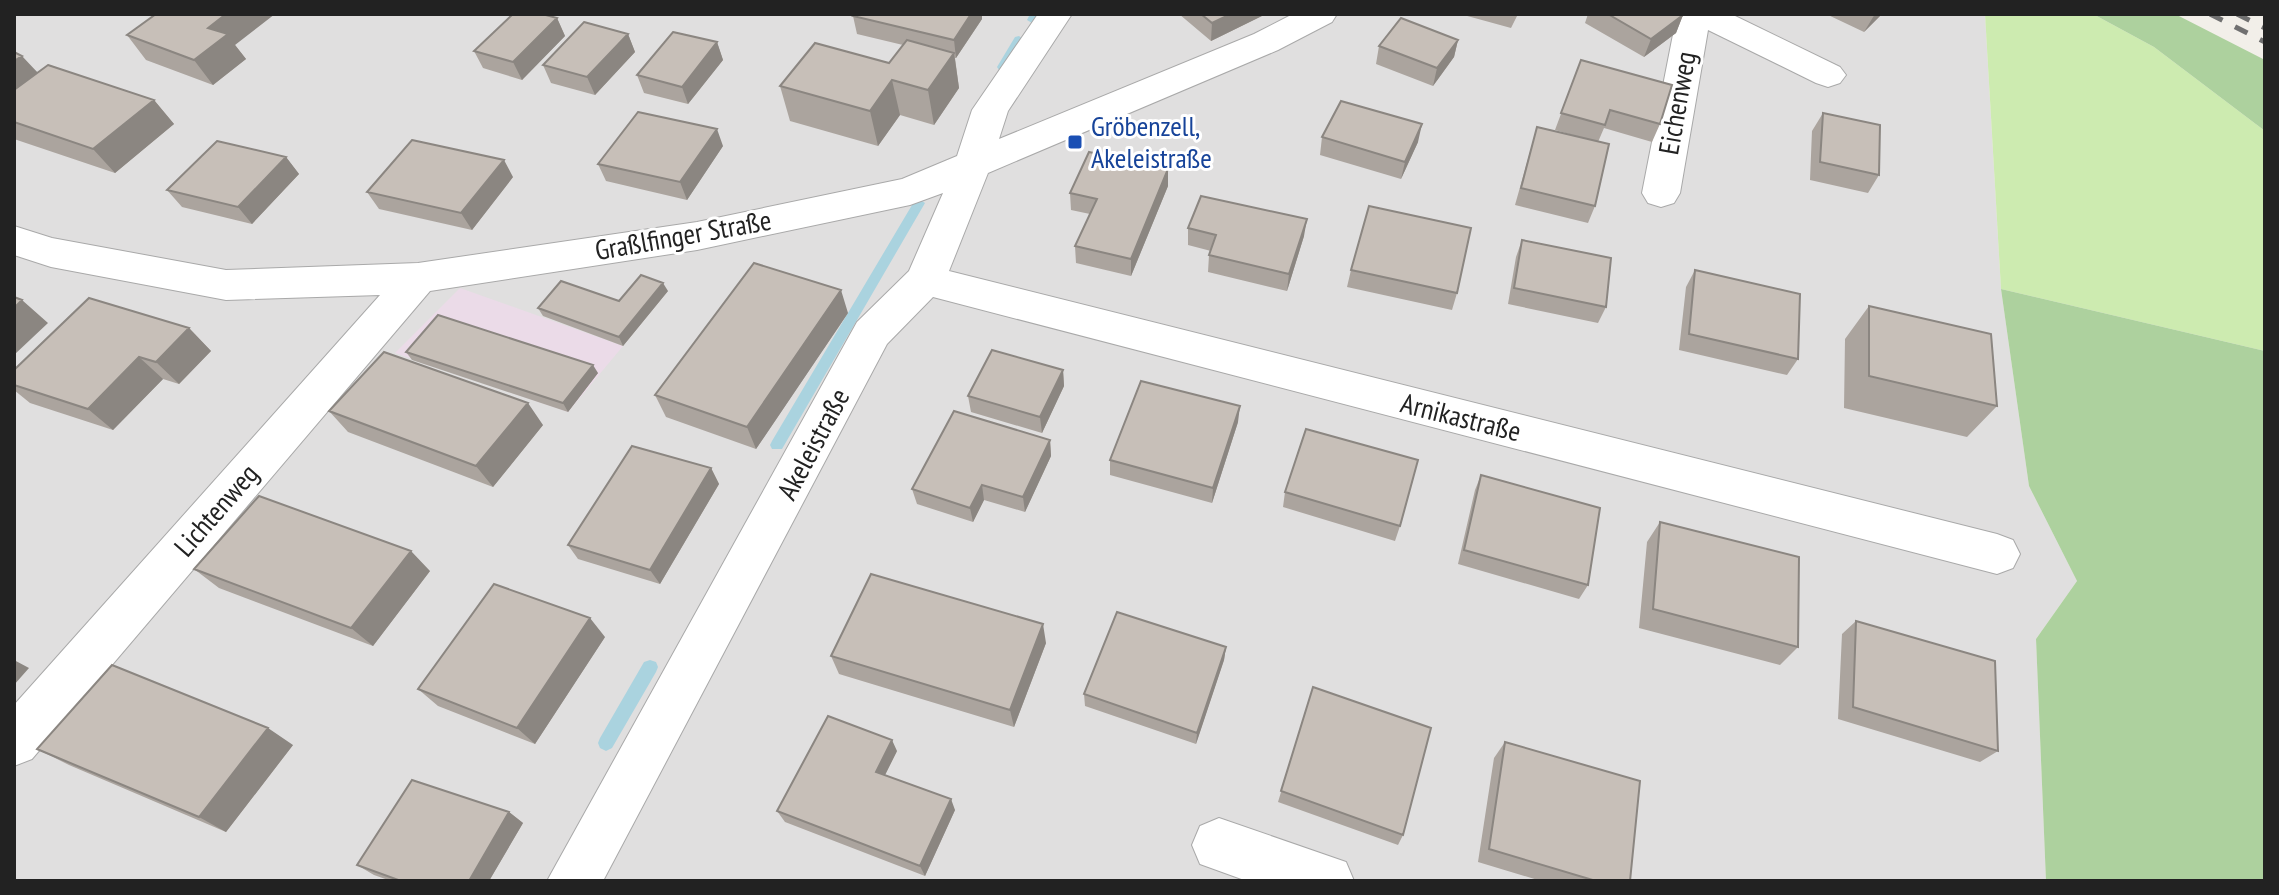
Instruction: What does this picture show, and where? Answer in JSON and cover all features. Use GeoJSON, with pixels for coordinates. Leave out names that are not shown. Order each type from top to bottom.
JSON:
{"type":"FeatureCollection","features":[{"type":"Feature","properties":{"kind":"street","name":"Akeleistraße"},"geometry":{"type":"LineString","coordinates":[[574,881],[872,333],[925,280],[973,165],[990,110],[1055,14]]}},
{"type":"Feature","properties":{"kind":"street","name":"Graßlfinger Straße"},"geometry":{"type":"LineString","coordinates":[[14,240],[51,252],[226,285],[418,278],[477,280],[910,191],[1266,42],[1320,14]]}},
{"type":"Feature","properties":{"kind":"street","name":"Eichenweg"},"geometry":{"type":"LineString","coordinates":[[1661,193],[1694,14]]}},
{"type":"Feature","properties":{"kind":"street","name":"Eichenweg"},"geometry":{"type":"LineString","coordinates":[[1703,14],[1828,75]]}},
{"type":"Feature","properties":{"kind":"street","name":"Lichtenweg"},"geometry":{"type":"LineString","coordinates":[[14,742],[418,278]]}},
{"type":"Feature","properties":{"kind":"street","name":"Arnikastraße"},"geometry":{"type":"LineString","coordinates":[[925,280],[1997,554]]}},
{"type":"Feature","properties":{"kind":"street"},"geometry":{"type":"LineString","coordinates":[[1219,845],[1327,881]]}},
{"type":"Feature","properties":{"kind":"shaded area"},"geometry":{"type":"Polygon","coordinates":[[[14,14],[1985,14],[2001,289],[2029,486],[2077,581],[2036,639],[2046,881],[14,881],[14,14]]]}},
{"type":"Feature","properties":{"kind":"shaded area"},"geometry":{"type":"Polygon","coordinates":[[[460,288],[623,346],[568,412],[395,353],[460,288]]]}},
{"type":"Feature","properties":{"kind":"green space"},"geometry":{"type":"Polygon","coordinates":[[[1985,14],[2093,14],[2154,47],[2265,131],[2265,351],[2001,289],[1985,14]]]}},
{"type":"Feature","properties":{"kind":"green space"},"geometry":{"type":"Polygon","coordinates":[[[2093,14],[2175,14],[2265,60],[2265,131],[2154,47],[2093,14]]]}},
{"type":"Feature","properties":{"kind":"green space"},"geometry":{"type":"Polygon","coordinates":[[[2001,289],[2265,351],[2265,881],[2046,881],[2036,639],[2077,581],[2029,486],[2001,289]]]}},
{"type":"Feature","properties":{"kind":"building"},"geometry":{"type":"Polygon","coordinates":[[[156,14],[226,14],[208,28],[228,34],[194,60],[127,35],[156,14]]]}},
{"type":"Feature","properties":{"kind":"building"},"geometry":{"type":"Polygon","coordinates":[[[513,14],[542,14],[557,18],[513,62],[474,51],[513,14]]]}},
{"type":"Feature","properties":{"kind":"building"},"geometry":{"type":"Polygon","coordinates":[[[971,14],[954,40],[853,16],[971,14]]]}},
{"type":"Feature","properties":{"kind":"building"},"geometry":{"type":"Polygon","coordinates":[[[1201,14],[1231,14],[1212,23],[1201,14]]]}},
{"type":"Feature","properties":{"kind":"building"},"geometry":{"type":"Polygon","coordinates":[[[1608,14],[1682,14],[1683,15],[1651,39],[1608,14]]]}},
{"type":"Feature","properties":{"kind":"building"},"geometry":{"type":"Polygon","coordinates":[[[1401,18],[1458,40],[1437,68],[1379,46],[1401,18]]]}},
{"type":"Feature","properties":{"kind":"building"},"geometry":{"type":"Polygon","coordinates":[[[584,22],[628,34],[587,77],[543,65],[584,22]]]}},
{"type":"Feature","properties":{"kind":"building"},"geometry":{"type":"Polygon","coordinates":[[[673,32],[717,42],[682,87],[637,75],[673,32]]]}},
{"type":"Feature","properties":{"kind":"building"},"geometry":{"type":"Polygon","coordinates":[[[907,40],[954,53],[928,90],[892,80],[870,111],[780,86],[815,43],[889,63],[907,40]]]}},
{"type":"Feature","properties":{"kind":"building"},"geometry":{"type":"Polygon","coordinates":[[[1581,60],[1672,85],[1660,124],[1610,110],[1605,125],[1561,113],[1581,60]]]}},
{"type":"Feature","properties":{"kind":"building"},"geometry":{"type":"Polygon","coordinates":[[[48,65],[154,100],[93,149],[14,122],[14,90],[48,65]]]}},
{"type":"Feature","properties":{"kind":"building"},"geometry":{"type":"Polygon","coordinates":[[[1341,101],[1422,124],[1405,162],[1322,137],[1341,101]]]}},
{"type":"Feature","properties":{"kind":"building"},"geometry":{"type":"Polygon","coordinates":[[[638,112],[717,129],[680,182],[598,164],[638,112]]]}},
{"type":"Feature","properties":{"kind":"building"},"geometry":{"type":"Polygon","coordinates":[[[1823,113],[1880,125],[1879,175],[1820,162],[1823,113]]]}},
{"type":"Feature","properties":{"kind":"building"},"geometry":{"type":"Polygon","coordinates":[[[1537,127],[1609,144],[1595,206],[1521,188],[1537,127]]]}},
{"type":"Feature","properties":{"kind":"building"},"geometry":{"type":"Polygon","coordinates":[[[412,140],[504,160],[461,213],[367,192],[412,140]]]}},
{"type":"Feature","properties":{"kind":"building"},"geometry":{"type":"Polygon","coordinates":[[[217,141],[286,157],[238,207],[167,190],[217,141]]]}},
{"type":"Feature","properties":{"kind":"building"},"geometry":{"type":"Polygon","coordinates":[[[1089,152],[1168,169],[1131,259],[1075,246],[1097,199],[1070,193],[1089,152]]]}},
{"type":"Feature","properties":{"kind":"building"},"geometry":{"type":"Polygon","coordinates":[[[1201,196],[1307,219],[1289,274],[1209,255],[1216,235],[1188,228],[1201,196]]]}},
{"type":"Feature","properties":{"kind":"building"},"geometry":{"type":"Polygon","coordinates":[[[1369,206],[1471,228],[1457,293],[1351,270],[1369,206]]]}},
{"type":"Feature","properties":{"kind":"building"},"geometry":{"type":"Polygon","coordinates":[[[1522,240],[1611,258],[1606,307],[1514,288],[1522,240]]]}},
{"type":"Feature","properties":{"kind":"building"},"geometry":{"type":"Polygon","coordinates":[[[754,263],[841,290],[747,427],[655,395],[754,263]]]}},
{"type":"Feature","properties":{"kind":"building"},"geometry":{"type":"Polygon","coordinates":[[[1695,270],[1800,294],[1798,359],[1689,334],[1695,270]]]}},
{"type":"Feature","properties":{"kind":"building"},"geometry":{"type":"Polygon","coordinates":[[[641,275],[663,283],[619,337],[538,308],[561,281],[619,301],[641,275]]]}},
{"type":"Feature","properties":{"kind":"building"},"geometry":{"type":"Polygon","coordinates":[[[14,297],[22,300],[14,308],[14,297]]]}},
{"type":"Feature","properties":{"kind":"building"},"geometry":{"type":"Polygon","coordinates":[[[89,298],[189,328],[156,362],[139,357],[88,409],[14,385],[14,370],[89,298]]]}},
{"type":"Feature","properties":{"kind":"building"},"geometry":{"type":"Polygon","coordinates":[[[1869,306],[1991,334],[1997,406],[1869,376],[1869,306]]]}},
{"type":"Feature","properties":{"kind":"building"},"geometry":{"type":"Polygon","coordinates":[[[438,315],[593,365],[563,403],[406,352],[438,315]]]}},
{"type":"Feature","properties":{"kind":"building"},"geometry":{"type":"Polygon","coordinates":[[[992,350],[1063,370],[1040,417],[968,396],[992,350]]]}},
{"type":"Feature","properties":{"kind":"building"},"geometry":{"type":"Polygon","coordinates":[[[384,352],[528,403],[476,466],[329,411],[384,352]]]}},
{"type":"Feature","properties":{"kind":"building"},"geometry":{"type":"Polygon","coordinates":[[[1141,381],[1240,406],[1213,488],[1110,460],[1141,381]]]}},
{"type":"Feature","properties":{"kind":"building"},"geometry":{"type":"Polygon","coordinates":[[[954,411],[1050,440],[1023,497],[982,485],[970,508],[912,489],[954,411]]]}},
{"type":"Feature","properties":{"kind":"building"},"geometry":{"type":"Polygon","coordinates":[[[1306,429],[1418,460],[1400,526],[1285,492],[1306,429]]]}},
{"type":"Feature","properties":{"kind":"building"},"geometry":{"type":"Polygon","coordinates":[[[632,446],[711,468],[650,570],[568,545],[632,446]]]}},
{"type":"Feature","properties":{"kind":"building"},"geometry":{"type":"Polygon","coordinates":[[[1481,475],[1600,508],[1588,585],[1464,550],[1481,475]]]}},
{"type":"Feature","properties":{"kind":"building"},"geometry":{"type":"Polygon","coordinates":[[[259,496],[411,551],[351,628],[194,569],[259,496]]]}},
{"type":"Feature","properties":{"kind":"building"},"geometry":{"type":"Polygon","coordinates":[[[1660,522],[1799,557],[1798,647],[1653,609],[1660,522]]]}},
{"type":"Feature","properties":{"kind":"building"},"geometry":{"type":"Polygon","coordinates":[[[871,574],[1043,624],[1010,710],[831,656],[871,574]]]}},
{"type":"Feature","properties":{"kind":"building"},"geometry":{"type":"Polygon","coordinates":[[[494,584],[590,618],[517,728],[418,689],[494,584]]]}},
{"type":"Feature","properties":{"kind":"building"},"geometry":{"type":"Polygon","coordinates":[[[1117,612],[1226,647],[1197,733],[1084,694],[1117,612]]]}},
{"type":"Feature","properties":{"kind":"building"},"geometry":{"type":"Polygon","coordinates":[[[1856,621],[1995,661],[1998,751],[1853,707],[1856,621]]]}},
{"type":"Feature","properties":{"kind":"building"},"geometry":{"type":"Polygon","coordinates":[[[112,665],[268,728],[199,817],[37,749],[112,665]]]}},
{"type":"Feature","properties":{"kind":"building"},"geometry":{"type":"Polygon","coordinates":[[[1313,687],[1431,728],[1403,835],[1281,791],[1313,687]]]}},
{"type":"Feature","properties":{"kind":"building"},"geometry":{"type":"Polygon","coordinates":[[[828,716],[892,740],[876,772],[951,799],[920,866],[777,811],[828,716]]]}},
{"type":"Feature","properties":{"kind":"building"},"geometry":{"type":"Polygon","coordinates":[[[1505,742],[1640,781],[1630,881],[1596,881],[1489,849],[1505,742]]]}},
{"type":"Feature","properties":{"kind":"building"},"geometry":{"type":"Polygon","coordinates":[[[412,780],[509,812],[469,881],[401,881],[357,865],[412,780]]]}},
{"type":"Feature","properties":{"kind":"waterway"},"geometry":{"type":"LineString","coordinates":[[1032,20],[1035,14]]}},
{"type":"Feature","properties":{"kind":"waterway"},"geometry":{"type":"LineString","coordinates":[[1003,67],[1019,40]]}},
{"type":"Feature","properties":{"kind":"waterway"},"geometry":{"type":"LineString","coordinates":[[777,445],[919,203]]}},
{"type":"Feature","properties":{"kind":"waterway"},"geometry":{"type":"LineString","coordinates":[[606,743],[650,667]]}},
{"type":"Feature","properties":{"kind":"railway"},"geometry":{"type":"LineString","coordinates":[[2210,14],[2265,42]]}},
{"type":"Feature","properties":{"kind":"railway"},"geometry":{"type":"LineString","coordinates":[[2237,14],[2265,28]]}},
{"type":"Feature","properties":{"kind":"place","name":"Gröbenzell, Akeleistraße"},"geometry":{"type":"Point","coordinates":[1075,142]}}]}
